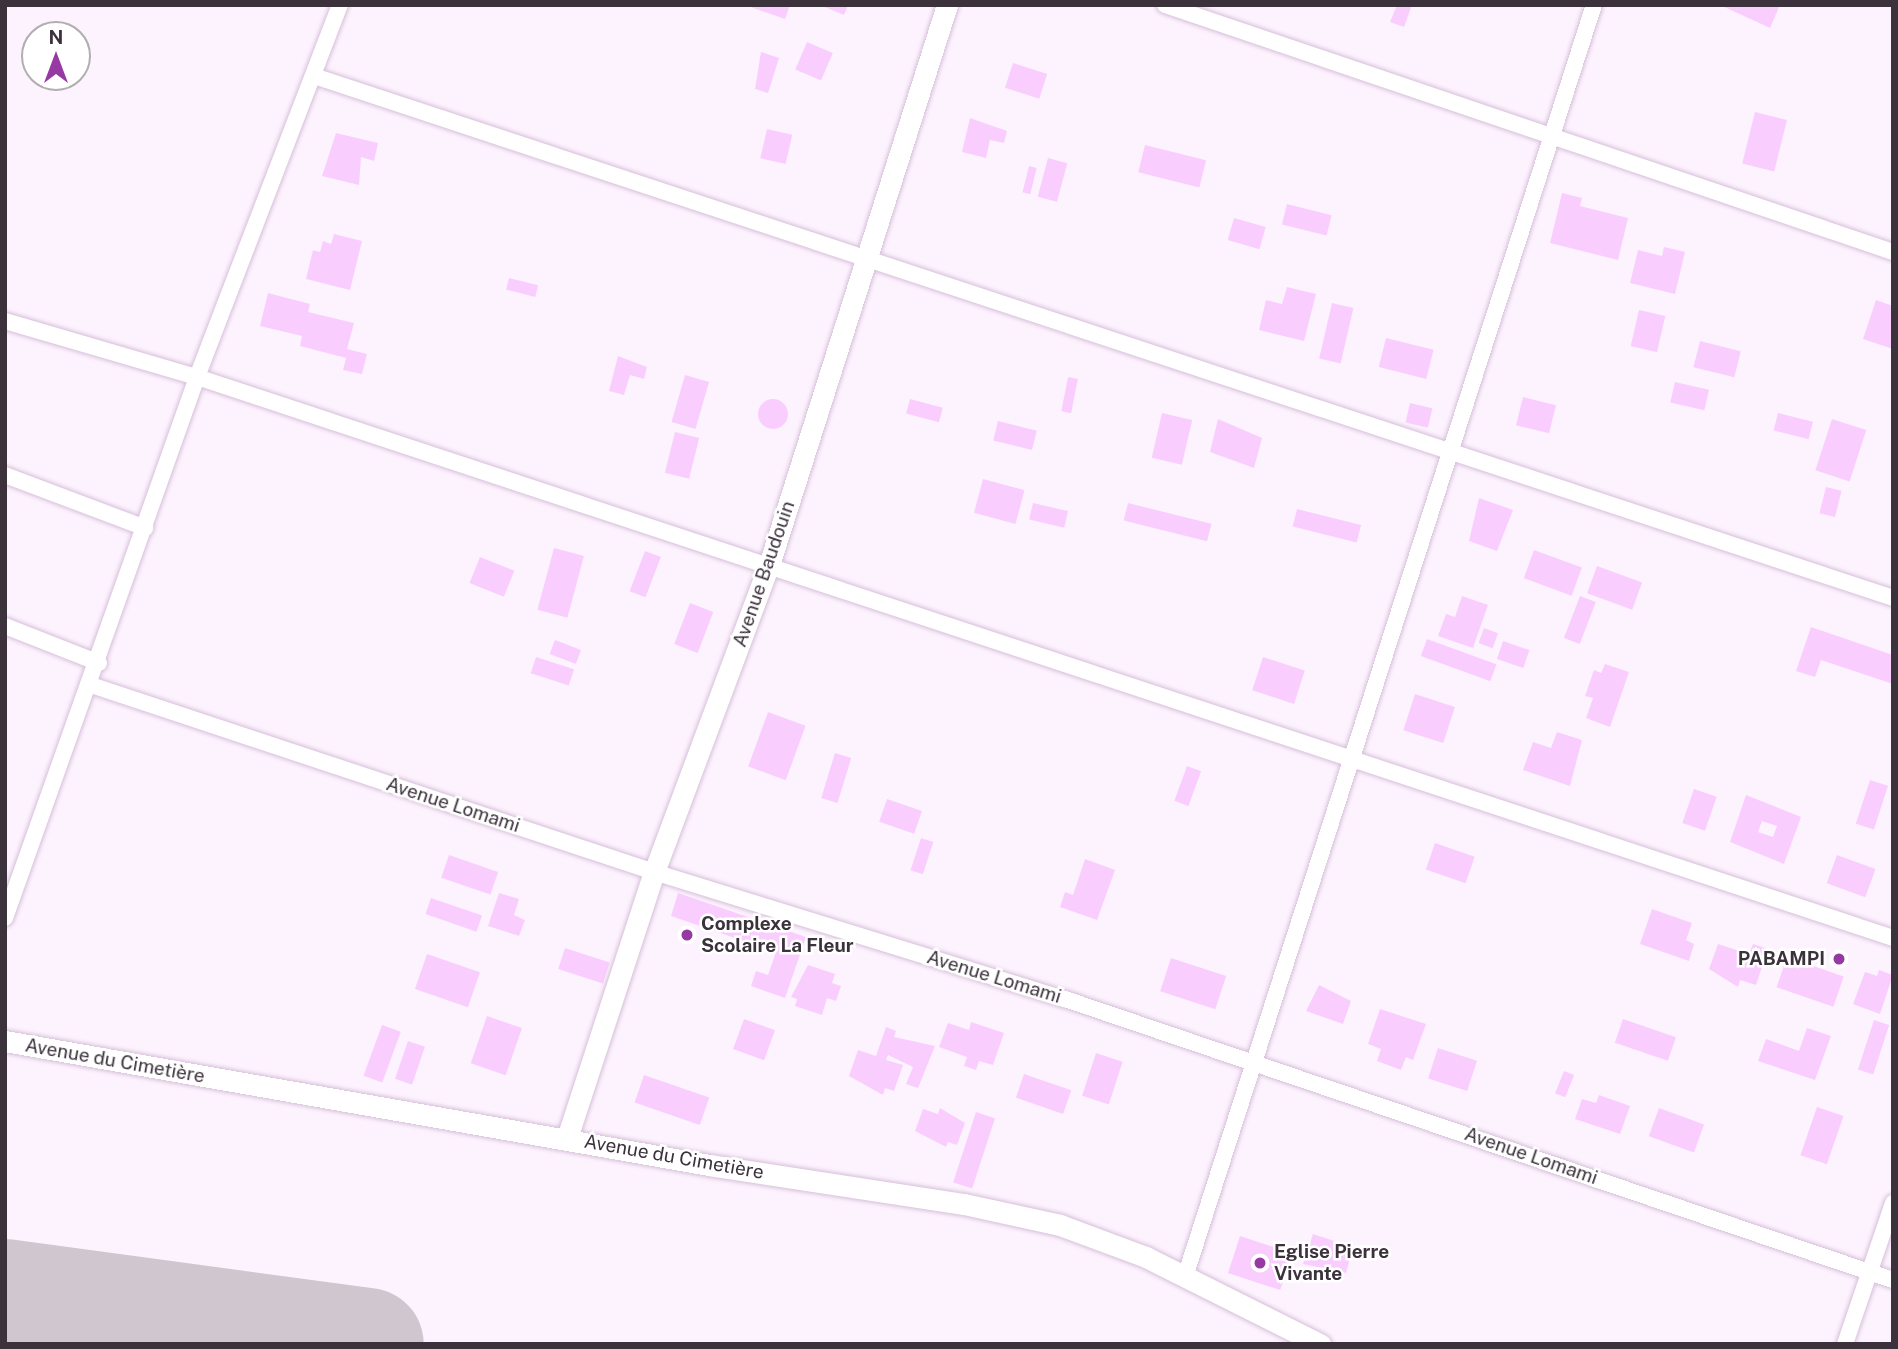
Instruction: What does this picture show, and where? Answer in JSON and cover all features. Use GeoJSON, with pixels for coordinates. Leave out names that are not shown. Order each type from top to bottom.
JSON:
{"type":"FeatureCollection","features":[{"type":"Feature","properties":{"kind":"street"},"geometry":{"type":"LineString","coordinates":[[5,918],[11,884],[91,685],[197,377],[340,5]]}},
{"type":"Feature","properties":{"kind":"street","name":"Avenue Baudouin"},"geometry":{"type":"LineString","coordinates":[[567,1138],[654,872],[769,565],[947,5]]}},
{"type":"Feature","properties":{"kind":"street"},"geometry":{"type":"LineString","coordinates":[[1165,5],[1893,253]]}},
{"type":"Feature","properties":{"kind":"street"},"geometry":{"type":"LineString","coordinates":[[1185,1278],[1257,1063],[1449,451],[1594,5]]}},
{"type":"Feature","properties":{"kind":"street"},"geometry":{"type":"LineString","coordinates":[[314,76],[1893,598]]}},
{"type":"Feature","properties":{"kind":"street"},"geometry":{"type":"LineString","coordinates":[[5,321],[197,377],[769,565],[1353,762],[1893,938]]}},
{"type":"Feature","properties":{"kind":"street"},"geometry":{"type":"LineString","coordinates":[[5,475],[145,528]]}},
{"type":"Feature","properties":{"kind":"street"},"geometry":{"type":"LineString","coordinates":[[5,626],[99,663]]}},
{"type":"Feature","properties":{"kind":"street","name":"Avenue Lomami"},"geometry":{"type":"LineString","coordinates":[[91,685],[654,872],[1257,1063],[1893,1280]]}},
{"type":"Feature","properties":{"kind":"street","name":"Avenue du Cimetière"},"geometry":{"type":"LineString","coordinates":[[5,1041],[1060,1224],[1185,1278],[1320,1344]]}},
{"type":"Feature","properties":{"kind":"street"},"geometry":{"type":"LineString","coordinates":[[1845,1344],[1893,1203]]}},
{"type":"Feature","properties":{"kind":"building"},"geometry":{"type":"Polygon","coordinates":[[[745,5],[790,5],[785,19],[745,5]]]}},
{"type":"Feature","properties":{"kind":"building"},"geometry":{"type":"Polygon","coordinates":[[[820,5],[848,5],[844,15],[820,5]]]}},
{"type":"Feature","properties":{"kind":"building"},"geometry":{"type":"Polygon","coordinates":[[[1397,5],[1412,5],[1404,27],[1390,22],[1397,5]]]}},
{"type":"Feature","properties":{"kind":"building"},"geometry":{"type":"Polygon","coordinates":[[[1720,5],[1780,5],[1770,28],[1720,5]]]}},
{"type":"Feature","properties":{"kind":"building"},"geometry":{"type":"Polygon","coordinates":[[[807,42],[833,53],[821,81],[795,70],[807,42]]]}},
{"type":"Feature","properties":{"kind":"building"},"geometry":{"type":"Polygon","coordinates":[[[761,52],[779,58],[768,93],[755,89],[761,52]]]}},
{"type":"Feature","properties":{"kind":"building"},"geometry":{"type":"Polygon","coordinates":[[[1013,63],[1047,74],[1039,99],[1005,88],[1013,63]]]}},
{"type":"Feature","properties":{"kind":"building"},"geometry":{"type":"Polygon","coordinates":[[[1755,112],[1787,120],[1774,171],[1742,163],[1755,112]]]}},
{"type":"Feature","properties":{"kind":"building"},"geometry":{"type":"Polygon","coordinates":[[[970,118],[1007,131],[1004,143],[990,140],[986,158],[962,152],[970,118]]]}},
{"type":"Feature","properties":{"kind":"building"},"geometry":{"type":"Polygon","coordinates":[[[767,129],[792,135],[786,164],[760,158],[767,129]]]}},
{"type":"Feature","properties":{"kind":"building"},"geometry":{"type":"Polygon","coordinates":[[[336,133],[378,143],[374,161],[361,157],[359,185],[322,176],[336,133]]]}},
{"type":"Feature","properties":{"kind":"building"},"geometry":{"type":"Polygon","coordinates":[[[1145,145],[1206,160],[1199,187],[1138,172],[1145,145]]]}},
{"type":"Feature","properties":{"kind":"building"},"geometry":{"type":"Polygon","coordinates":[[[1048,158],[1067,163],[1057,202],[1038,197],[1048,158]]]}},
{"type":"Feature","properties":{"kind":"building"},"geometry":{"type":"Polygon","coordinates":[[[1029,166],[1037,168],[1030,194],[1022,192],[1029,166]]]}},
{"type":"Feature","properties":{"kind":"building"},"geometry":{"type":"Polygon","coordinates":[[[1562,193],[1582,198],[1580,206],[1628,218],[1618,260],[1550,243],[1562,193]]]}},
{"type":"Feature","properties":{"kind":"building"},"geometry":{"type":"Polygon","coordinates":[[[1287,204],[1332,215],[1327,236],[1282,224],[1287,204]]]}},
{"type":"Feature","properties":{"kind":"building"},"geometry":{"type":"Polygon","coordinates":[[[1234,218],[1266,227],[1259,249],[1228,240],[1234,218]]]}},
{"type":"Feature","properties":{"kind":"building"},"geometry":{"type":"Polygon","coordinates":[[[334,234],[362,241],[350,290],[306,279],[313,250],[320,252],[323,241],[331,244],[334,234]]]}},
{"type":"Feature","properties":{"kind":"building"},"geometry":{"type":"Polygon","coordinates":[[[1664,247],[1685,252],[1675,294],[1630,283],[1638,250],[1662,256],[1664,247]]]}},
{"type":"Feature","properties":{"kind":"building"},"geometry":{"type":"Polygon","coordinates":[[[509,278],[538,285],[535,297],[506,290],[509,278]]]}},
{"type":"Feature","properties":{"kind":"building"},"geometry":{"type":"Polygon","coordinates":[[[1287,287],[1316,294],[1304,341],[1259,330],[1266,300],[1282,304],[1287,287]]]}},
{"type":"Feature","properties":{"kind":"building"},"geometry":{"type":"Polygon","coordinates":[[[268,293],[310,304],[308,312],[354,323],[347,349],[367,354],[362,374],[343,370],[346,358],[300,346],[302,336],[260,326],[268,293]]]}},
{"type":"Feature","properties":{"kind":"building"},"geometry":{"type":"Polygon","coordinates":[[[1876,300],[1893,306],[1893,349],[1863,339],[1876,300]]]}},
{"type":"Feature","properties":{"kind":"building"},"geometry":{"type":"Polygon","coordinates":[[[1332,303],[1353,308],[1341,363],[1319,359],[1332,303]]]}},
{"type":"Feature","properties":{"kind":"building"},"geometry":{"type":"Polygon","coordinates":[[[1639,310],[1665,316],[1657,352],[1631,346],[1639,310]]]}},
{"type":"Feature","properties":{"kind":"building"},"geometry":{"type":"Polygon","coordinates":[[[1386,338],[1434,350],[1426,379],[1379,367],[1386,338]]]}},
{"type":"Feature","properties":{"kind":"building"},"geometry":{"type":"Polygon","coordinates":[[[1700,341],[1741,351],[1734,377],[1693,367],[1700,341]]]}},
{"type":"Feature","properties":{"kind":"building"},"geometry":{"type":"Polygon","coordinates":[[[618,356],[647,367],[644,379],[630,375],[624,395],[609,391],[618,356]]]}},
{"type":"Feature","properties":{"kind":"building"},"geometry":{"type":"Polygon","coordinates":[[[685,375],[709,382],[696,429],[671,422],[685,375]]]}},
{"type":"Feature","properties":{"kind":"building"},"geometry":{"type":"Polygon","coordinates":[[[1068,377],[1078,379],[1071,413],[1061,411],[1068,377]]]}},
{"type":"Feature","properties":{"kind":"building"},"geometry":{"type":"Polygon","coordinates":[[[1675,382],[1709,390],[1704,410],[1670,402],[1675,382]]]}},
{"type":"Feature","properties":{"kind":"building"},"geometry":{"type":"Polygon","coordinates":[[[1523,397],[1556,405],[1549,433],[1516,425],[1523,397]]]}},
{"type":"Feature","properties":{"kind":"building"},"geometry":{"type":"Polygon","coordinates":[[[773,399],[779,400],[787,408],[787,420],[779,428],[773,429],[767,428],[759,420],[758,414],[759,408],[767,400],[773,399]]]}},
{"type":"Feature","properties":{"kind":"building"},"geometry":{"type":"Polygon","coordinates":[[[910,399],[943,408],[939,422],[906,413],[910,399]]]}},
{"type":"Feature","properties":{"kind":"building"},"geometry":{"type":"Polygon","coordinates":[[[1410,403],[1432,408],[1428,428],[1406,422],[1410,403]]]}},
{"type":"Feature","properties":{"kind":"building"},"geometry":{"type":"Polygon","coordinates":[[[1162,413],[1192,420],[1182,465],[1152,458],[1162,413]]]}},
{"type":"Feature","properties":{"kind":"building"},"geometry":{"type":"Polygon","coordinates":[[[1778,413],[1813,422],[1809,439],[1774,430],[1778,413]]]}},
{"type":"Feature","properties":{"kind":"building"},"geometry":{"type":"Polygon","coordinates":[[[1218,419],[1262,438],[1254,468],[1210,452],[1218,419]]]}},
{"type":"Feature","properties":{"kind":"building"},"geometry":{"type":"Polygon","coordinates":[[[1832,419],[1866,430],[1850,481],[1815,470],[1832,419]]]}},
{"type":"Feature","properties":{"kind":"building"},"geometry":{"type":"Polygon","coordinates":[[[998,421],[1037,431],[1032,450],[993,440],[998,421]]]}},
{"type":"Feature","properties":{"kind":"building"},"geometry":{"type":"Polygon","coordinates":[[[675,432],[699,438],[689,479],[665,473],[675,432]]]}},
{"type":"Feature","properties":{"kind":"building"},"geometry":{"type":"Polygon","coordinates":[[[983,479],[1025,490],[1015,524],[974,513],[983,479]]]}},
{"type":"Feature","properties":{"kind":"building"},"geometry":{"type":"Polygon","coordinates":[[[1826,487],[1842,491],[1835,517],[1819,513],[1826,487]]]}},
{"type":"Feature","properties":{"kind":"building"},"geometry":{"type":"Polygon","coordinates":[[[1479,498],[1513,510],[1497,551],[1469,541],[1479,498]]]}},
{"type":"Feature","properties":{"kind":"building"},"geometry":{"type":"Polygon","coordinates":[[[1033,503],[1068,511],[1064,528],[1029,520],[1033,503]]]}},
{"type":"Feature","properties":{"kind":"building"},"geometry":{"type":"Polygon","coordinates":[[[1128,503],[1211,524],[1207,541],[1124,520],[1128,503]]]}},
{"type":"Feature","properties":{"kind":"building"},"geometry":{"type":"Polygon","coordinates":[[[1297,509],[1361,525],[1357,542],[1293,526],[1297,509]]]}},
{"type":"Feature","properties":{"kind":"building"},"geometry":{"type":"Polygon","coordinates":[[[554,548],[584,556],[567,618],[537,610],[554,548]]]}},
{"type":"Feature","properties":{"kind":"building"},"geometry":{"type":"Polygon","coordinates":[[[1534,550],[1582,567],[1572,596],[1524,578],[1534,550]]]}},
{"type":"Feature","properties":{"kind":"building"},"geometry":{"type":"Polygon","coordinates":[[[645,551],[661,557],[645,597],[630,591],[645,551]]]}},
{"type":"Feature","properties":{"kind":"building"},"geometry":{"type":"Polygon","coordinates":[[[480,557],[514,571],[504,597],[470,583],[480,557]]]}},
{"type":"Feature","properties":{"kind":"building"},"geometry":{"type":"Polygon","coordinates":[[[1597,566],[1642,582],[1632,610],[1587,593],[1597,566]]]}},
{"type":"Feature","properties":{"kind":"building"},"geometry":{"type":"Polygon","coordinates":[[[1462,596],[1488,605],[1473,648],[1438,636],[1446,614],[1455,617],[1462,596]]]}},
{"type":"Feature","properties":{"kind":"building"},"geometry":{"type":"Polygon","coordinates":[[[1580,596],[1596,602],[1580,644],[1564,638],[1580,596]]]}},
{"type":"Feature","properties":{"kind":"building"},"geometry":{"type":"Polygon","coordinates":[[[690,603],[713,612],[698,653],[674,644],[690,603]]]}},
{"type":"Feature","properties":{"kind":"building"},"geometry":{"type":"Polygon","coordinates":[[[1811,627],[1893,655],[1893,684],[1821,660],[1815,677],[1796,671],[1811,627]]]}},
{"type":"Feature","properties":{"kind":"building"},"geometry":{"type":"Polygon","coordinates":[[[1484,628],[1498,633],[1493,648],[1479,643],[1484,628]]]}},
{"type":"Feature","properties":{"kind":"building"},"geometry":{"type":"Polygon","coordinates":[[[1427,639],[1497,664],[1490,681],[1421,656],[1427,639]]]}},
{"type":"Feature","properties":{"kind":"building"},"geometry":{"type":"Polygon","coordinates":[[[555,640],[581,650],[576,664],[550,654],[555,640]]]}},
{"type":"Feature","properties":{"kind":"building"},"geometry":{"type":"Polygon","coordinates":[[[1503,641],[1529,650],[1523,668],[1497,659],[1503,641]]]}},
{"type":"Feature","properties":{"kind":"building"},"geometry":{"type":"Polygon","coordinates":[[[536,657],[574,669],[569,686],[531,673],[536,657]]]}},
{"type":"Feature","properties":{"kind":"building"},"geometry":{"type":"Polygon","coordinates":[[[1263,657],[1305,671],[1294,704],[1252,690],[1263,657]]]}},
{"type":"Feature","properties":{"kind":"building"},"geometry":{"type":"Polygon","coordinates":[[[1605,664],[1629,672],[1610,727],[1586,718],[1593,698],[1585,696],[1594,670],[1601,673],[1605,664]]]}},
{"type":"Feature","properties":{"kind":"building"},"geometry":{"type":"Polygon","coordinates":[[[1415,694],[1455,707],[1443,743],[1403,730],[1415,694]]]}},
{"type":"Feature","properties":{"kind":"building"},"geometry":{"type":"Polygon","coordinates":[[[768,712],[806,726],[786,780],[748,767],[768,712]]]}},
{"type":"Feature","properties":{"kind":"building"},"geometry":{"type":"Polygon","coordinates":[[[1557,732],[1582,740],[1570,786],[1523,770],[1533,742],[1551,748],[1557,732]]]}},
{"type":"Feature","properties":{"kind":"building"},"geometry":{"type":"Polygon","coordinates":[[[835,753],[851,758],[838,803],[821,798],[835,753]]]}},
{"type":"Feature","properties":{"kind":"building"},"geometry":{"type":"Polygon","coordinates":[[[1187,766],[1201,771],[1188,806],[1174,801],[1187,766]]]}},
{"type":"Feature","properties":{"kind":"building"},"geometry":{"type":"Polygon","coordinates":[[[1870,780],[1888,786],[1874,830],[1856,824],[1870,780]]]}},
{"type":"Feature","properties":{"kind":"building"},"geometry":{"type":"Polygon","coordinates":[[[1694,789],[1717,797],[1705,831],[1682,823],[1694,789]]]}},
{"type":"Feature","properties":{"kind":"building"},"geometry":{"type":"Polygon","coordinates":[[[1746,795],[1801,817],[1784,864],[1730,842],[1746,795]],[[1762,821],[1758,832],[1773,837],[1777,826],[1762,821]]]}},
{"type":"Feature","properties":{"kind":"building"},"geometry":{"type":"Polygon","coordinates":[[[887,799],[922,811],[914,834],[879,822],[887,799]]]}},
{"type":"Feature","properties":{"kind":"building"},"geometry":{"type":"Polygon","coordinates":[[[921,838],[933,842],[923,874],[910,870],[921,838]]]}},
{"type":"Feature","properties":{"kind":"building"},"geometry":{"type":"Polygon","coordinates":[[[1435,843],[1475,857],[1466,883],[1426,869],[1435,843]]]}},
{"type":"Feature","properties":{"kind":"building"},"geometry":{"type":"Polygon","coordinates":[[[449,855],[498,872],[490,895],[441,878],[449,855]]]}},
{"type":"Feature","properties":{"kind":"building"},"geometry":{"type":"Polygon","coordinates":[[[1837,855],[1876,869],[1865,897],[1827,883],[1837,855]]]}},
{"type":"Feature","properties":{"kind":"building"},"geometry":{"type":"Polygon","coordinates":[[[1085,859],[1115,870],[1097,920],[1060,907],[1065,892],[1073,895],[1085,859]]]}},
{"type":"Feature","properties":{"kind":"building"},"geometry":{"type":"Polygon","coordinates":[[[499,893],[519,899],[514,915],[525,920],[519,936],[488,926],[499,893]]]}},
{"type":"Feature","properties":{"kind":"building"},"geometry":{"type":"Polygon","coordinates":[[[678,893],[806,937],[785,998],[751,986],[756,971],[768,975],[776,952],[671,916],[678,893]]]}},
{"type":"Feature","properties":{"kind":"building"},"geometry":{"type":"Polygon","coordinates":[[[431,898],[482,916],[477,932],[425,914],[431,898]]]}},
{"type":"Feature","properties":{"kind":"building"},"geometry":{"type":"Polygon","coordinates":[[[1652,909],[1692,923],[1686,940],[1694,944],[1689,961],[1640,944],[1652,909]]]}},
{"type":"Feature","properties":{"kind":"building"},"geometry":{"type":"Polygon","coordinates":[[[1718,944],[1749,954],[1753,944],[1768,949],[1756,985],[1740,980],[1738,987],[1709,969],[1718,944]]]}},
{"type":"Feature","properties":{"kind":"building"},"geometry":{"type":"Polygon","coordinates":[[[565,948],[610,963],[603,983],[558,969],[565,948]]]}},
{"type":"Feature","properties":{"kind":"building"},"geometry":{"type":"Polygon","coordinates":[[[427,954],[480,972],[468,1007],[415,989],[427,954]]]}},
{"type":"Feature","properties":{"kind":"building"},"geometry":{"type":"Polygon","coordinates":[[[1787,957],[1844,977],[1833,1007],[1777,987],[1787,957]]]}},
{"type":"Feature","properties":{"kind":"building"},"geometry":{"type":"Polygon","coordinates":[[[1171,958],[1226,976],[1215,1009],[1160,991],[1171,958]]]}},
{"type":"Feature","properties":{"kind":"building"},"geometry":{"type":"Polygon","coordinates":[[[808,965],[835,974],[832,983],[841,986],[836,1001],[827,998],[822,1015],[795,1006],[797,999],[791,997],[808,965]]]}},
{"type":"Feature","properties":{"kind":"building"},"geometry":{"type":"Polygon","coordinates":[[[1879,970],[1893,975],[1880,1014],[1853,1004],[1865,972],[1877,976],[1879,970]]]}},
{"type":"Feature","properties":{"kind":"building"},"geometry":{"type":"Polygon","coordinates":[[[1319,985],[1351,1001],[1343,1024],[1306,1011],[1319,985]]]}},
{"type":"Feature","properties":{"kind":"building"},"geometry":{"type":"Polygon","coordinates":[[[1380,1009],[1426,1024],[1413,1060],[1406,1057],[1401,1070],[1377,1061],[1381,1049],[1368,1044],[1380,1009]]]}},
{"type":"Feature","properties":{"kind":"building"},"geometry":{"type":"Polygon","coordinates":[[[487,1016],[522,1028],[506,1075],[471,1063],[487,1016]]]}},
{"type":"Feature","properties":{"kind":"building"},"geometry":{"type":"Polygon","coordinates":[[[744,1019],[775,1030],[764,1060],[733,1049],[744,1019]]]}},
{"type":"Feature","properties":{"kind":"building"},"geometry":{"type":"Polygon","coordinates":[[[1623,1019],[1676,1037],[1668,1061],[1615,1043],[1623,1019]]]}},
{"type":"Feature","properties":{"kind":"building"},"geometry":{"type":"Polygon","coordinates":[[[1874,1020],[1889,1025],[1873,1074],[1858,1069],[1874,1020]]]}},
{"type":"Feature","properties":{"kind":"building"},"geometry":{"type":"Polygon","coordinates":[[[971,1022],[1004,1033],[993,1065],[979,1061],[976,1070],[964,1066],[967,1057],[939,1047],[948,1023],[969,1030],[971,1022]]]}},
{"type":"Feature","properties":{"kind":"building"},"geometry":{"type":"Polygon","coordinates":[[[382,1025],[401,1032],[382,1083],[364,1076],[382,1025]]]}},
{"type":"Feature","properties":{"kind":"building"},"geometry":{"type":"Polygon","coordinates":[[[886,1027],[896,1031],[894,1037],[935,1046],[918,1088],[906,1084],[913,1067],[888,1055],[886,1060],[903,1065],[894,1091],[885,1088],[883,1095],[849,1076],[858,1050],[876,1056],[886,1027]]]}},
{"type":"Feature","properties":{"kind":"building"},"geometry":{"type":"Polygon","coordinates":[[[1807,1028],[1831,1036],[1815,1080],[1758,1061],[1766,1039],[1799,1051],[1807,1028]]]}},
{"type":"Feature","properties":{"kind":"building"},"geometry":{"type":"Polygon","coordinates":[[[408,1041],[425,1047],[412,1085],[395,1079],[408,1041]]]}},
{"type":"Feature","properties":{"kind":"building"},"geometry":{"type":"Polygon","coordinates":[[[1438,1048],[1477,1061],[1467,1091],[1428,1078],[1438,1048]]]}},
{"type":"Feature","properties":{"kind":"building"},"geometry":{"type":"Polygon","coordinates":[[[1096,1053],[1123,1062],[1109,1104],[1082,1096],[1096,1053]]]}},
{"type":"Feature","properties":{"kind":"building"},"geometry":{"type":"Polygon","coordinates":[[[1564,1071],[1574,1075],[1565,1097],[1555,1093],[1564,1071]]]}},
{"type":"Feature","properties":{"kind":"building"},"geometry":{"type":"Polygon","coordinates":[[[1024,1074],[1071,1090],[1063,1114],[1016,1098],[1024,1074]]]}},
{"type":"Feature","properties":{"kind":"building"},"geometry":{"type":"Polygon","coordinates":[[[644,1075],[709,1097],[700,1125],[635,1102],[644,1075]]]}},
{"type":"Feature","properties":{"kind":"building"},"geometry":{"type":"Polygon","coordinates":[[[1599,1095],[1630,1106],[1620,1134],[1575,1119],[1582,1099],[1596,1103],[1599,1095]]]}},
{"type":"Feature","properties":{"kind":"building"},"geometry":{"type":"Polygon","coordinates":[[[1817,1107],[1843,1116],[1827,1164],[1800,1155],[1817,1107]]]}},
{"type":"Feature","properties":{"kind":"building"},"geometry":{"type":"Polygon","coordinates":[[[940,1108],[965,1123],[957,1145],[948,1142],[946,1147],[915,1131],[923,1109],[938,1114],[940,1108]]]}},
{"type":"Feature","properties":{"kind":"building"},"geometry":{"type":"Polygon","coordinates":[[[1659,1108],[1704,1124],[1694,1153],[1649,1136],[1659,1108]]]}},
{"type":"Feature","properties":{"kind":"building"},"geometry":{"type":"Polygon","coordinates":[[[976,1112],[995,1118],[972,1189],[953,1182],[976,1112]]]}},
{"type":"Feature","properties":{"kind":"building"},"geometry":{"type":"Polygon","coordinates":[[[1313,1234],[1353,1247],[1346,1273],[1303,1264],[1313,1234]]]}},
{"type":"Feature","properties":{"kind":"building","name":"Eglise Pierre Vivante"},"geometry":{"type":"Polygon","coordinates":[[[1240,1236],[1292,1253],[1280,1290],[1228,1273],[1240,1236]]]}},
{"type":"Feature","properties":{"kind":"runway"},"geometry":{"type":"LineString","coordinates":[[5,1295],[368,1344]]}},
{"type":"Feature","properties":{"kind":"place","name":"Complexe Scolaire La Fleur"},"geometry":{"type":"Point","coordinates":[687,935]}},
{"type":"Feature","properties":{"kind":"place","name":"PABAMPI"},"geometry":{"type":"Point","coordinates":[1839,959]}},
{"type":"Feature","properties":{"kind":"place","name":"Eglise Pierre Vivante"},"geometry":{"type":"Point","coordinates":[1260,1263]}}]}
